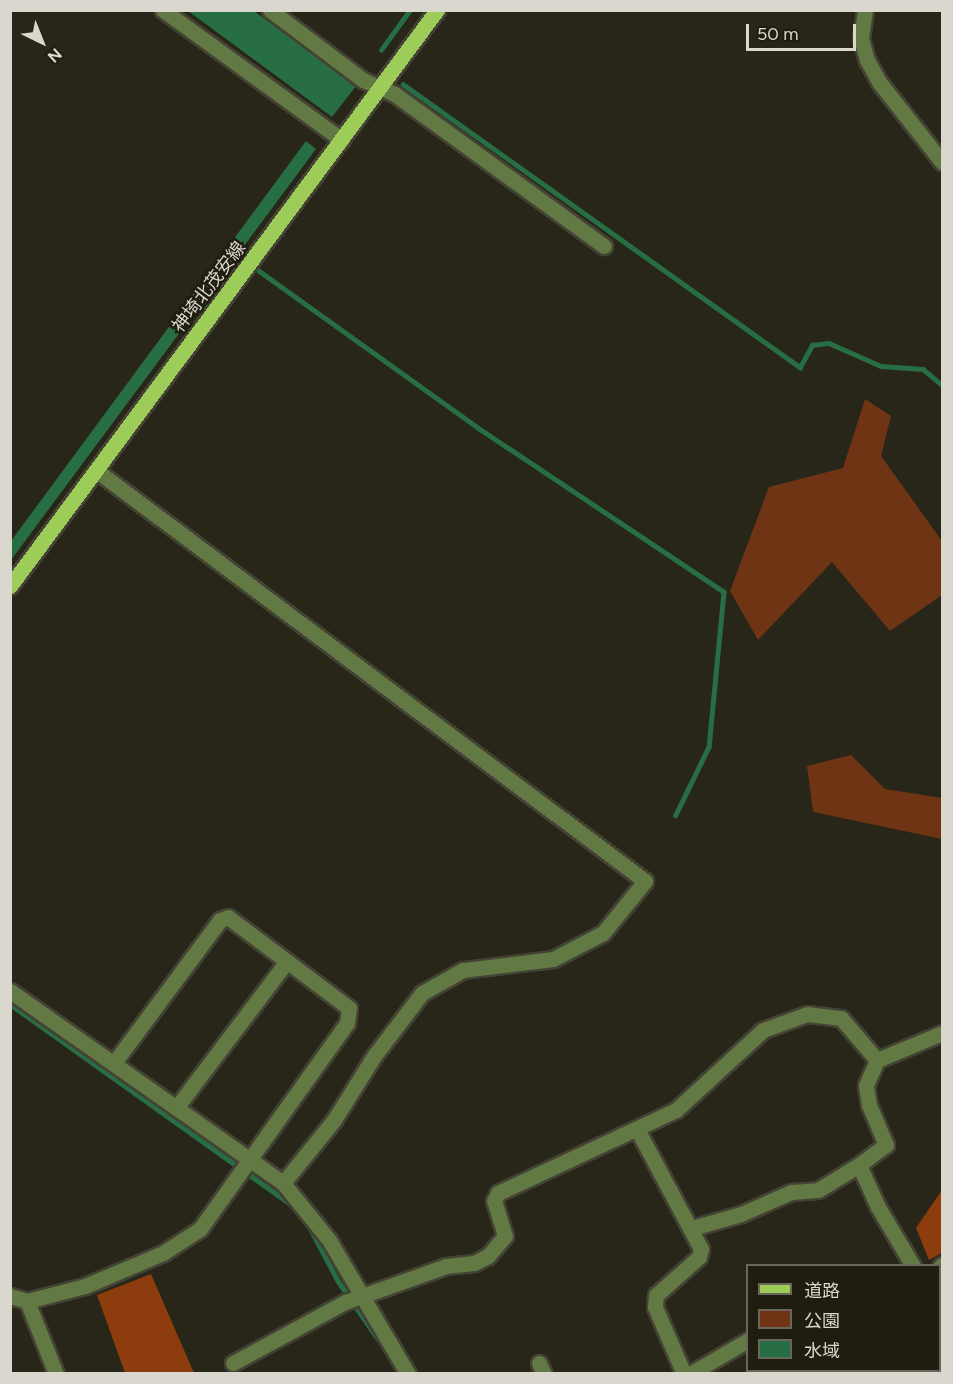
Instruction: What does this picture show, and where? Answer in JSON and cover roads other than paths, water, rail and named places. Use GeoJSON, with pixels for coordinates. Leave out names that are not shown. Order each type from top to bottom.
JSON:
{"type":"FeatureCollection","features":[{"type":"Feature","properties":{"kind":"main road","name":"神埼北茂安線"},"geometry":{"type":"LineString","coordinates":[[10,586],[437,10]]}},
{"type":"Feature","properties":{"kind":"street"},"geometry":{"type":"LineString","coordinates":[[163,10],[342,140]]}},
{"type":"Feature","properties":{"kind":"street"},"geometry":{"type":"LineString","coordinates":[[270,10],[363,80],[396,95],[604,246]]}},
{"type":"Feature","properties":{"kind":"street"},"geometry":{"type":"LineString","coordinates":[[865,10],[861,38],[867,60],[879,82],[942,162]]}},
{"type":"Feature","properties":{"kind":"street"},"geometry":{"type":"LineString","coordinates":[[97,471],[645,881],[603,933],[553,959],[464,970],[422,993],[374,1056],[334,1120],[283,1183]]}},
{"type":"Feature","properties":{"kind":"street"},"geometry":{"type":"LineString","coordinates":[[11,1297],[27,1301],[85,1286],[163,1253],[200,1228],[347,1023],[349,1008],[228,917],[220,920],[113,1064]]}},
{"type":"Feature","properties":{"kind":"street"},"geometry":{"type":"LineString","coordinates":[[176,1108],[287,961]]}},
{"type":"Feature","properties":{"kind":"street"},"geometry":{"type":"LineString","coordinates":[[10,991],[283,1183],[323,1232],[363,1295],[408,1374]]}},
{"type":"Feature","properties":{"kind":"street"},"geometry":{"type":"LineString","coordinates":[[233,1363],[345,1302],[446,1266],[474,1263],[488,1256],[505,1236],[494,1200],[498,1192],[637,1130],[676,1110],[763,1030],[807,1014],[841,1018],[877,1060]]}},
{"type":"Feature","properties":{"kind":"street"},"geometry":{"type":"LineString","coordinates":[[692,1228],[741,1214],[791,1192],[818,1190],[886,1145],[869,1105],[866,1085],[877,1060],[942,1033]]}},
{"type":"Feature","properties":{"kind":"street"},"geometry":{"type":"LineString","coordinates":[[637,1130],[692,1228],[700,1249],[699,1257],[656,1295],[655,1307],[684,1374]]}},
{"type":"Feature","properties":{"kind":"street"},"geometry":{"type":"LineString","coordinates":[[859,1165],[912,1264]]}},
{"type":"Feature","properties":{"kind":"street"},"geometry":{"type":"LineString","coordinates":[[27,1301],[56,1374]]}},
{"type":"Feature","properties":{"kind":"street"},"geometry":{"type":"LineString","coordinates":[[690,1374],[746,1341]]}},
{"type":"Feature","properties":{"kind":"water"},"geometry":{"type":"Polygon","coordinates":[[[188,11],[254,11],[356,86],[332,117],[188,11]]]}},
{"type":"Feature","properties":{"kind":"water"},"geometry":{"type":"Polygon","coordinates":[[[306,141],[316,149],[11,560],[11,541],[306,141]]]}},
{"type":"Feature","properties":{"kind":"waterway"},"geometry":{"type":"LineString","coordinates":[[381,50],[410,10]]}},
{"type":"Feature","properties":{"kind":"waterway"},"geometry":{"type":"LineString","coordinates":[[403,84],[800,367],[812,345],[829,343],[881,366],[923,369],[942,385]]}},
{"type":"Feature","properties":{"kind":"waterway"},"geometry":{"type":"LineString","coordinates":[[258,270],[480,429],[724,592],[709,747],[676,815]]}},
{"type":"Feature","properties":{"kind":"waterway"},"geometry":{"type":"LineString","coordinates":[[10,1004],[293,1206]]}},
{"type":"Feature","properties":{"kind":"waterway"},"geometry":{"type":"LineString","coordinates":[[308,1224],[338,1281],[378,1339]]}}]}
